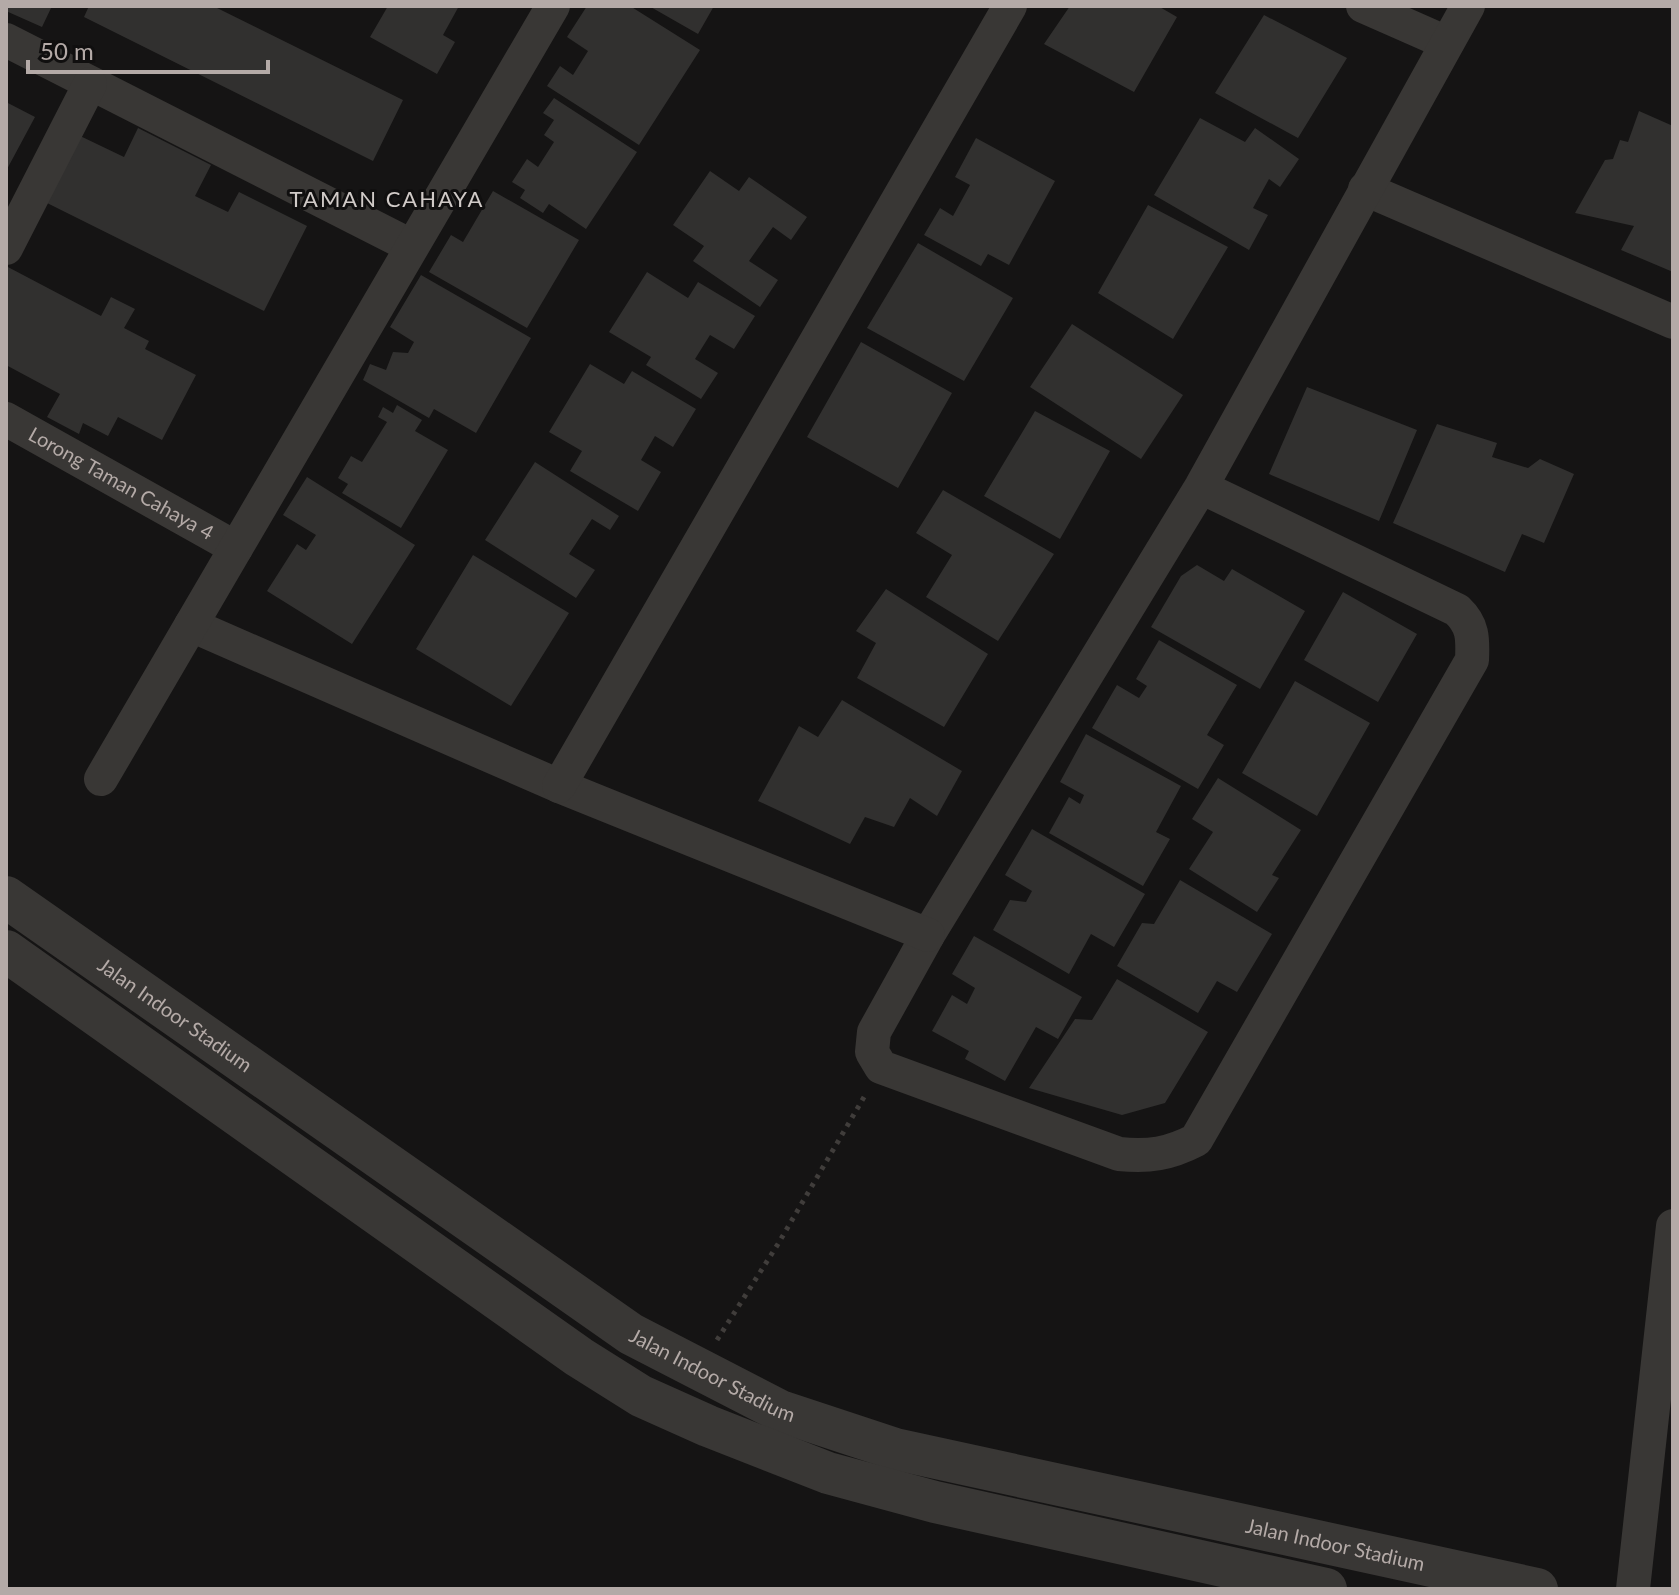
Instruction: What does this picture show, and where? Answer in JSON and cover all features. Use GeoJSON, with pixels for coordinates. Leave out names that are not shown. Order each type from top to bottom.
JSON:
{"type":"FeatureCollection","features":[{"type":"Feature","properties":{"kind":"street"},"geometry":{"type":"LineString","coordinates":[[101,779],[553,6]]}},
{"type":"Feature","properties":{"kind":"street"},"geometry":{"type":"LineString","coordinates":[[559,786],[1010,6]]}},
{"type":"Feature","properties":{"kind":"street"},"geometry":{"type":"LineString","coordinates":[[1363,6],[1447,43]]}},
{"type":"Feature","properties":{"kind":"street"},"geometry":{"type":"LineString","coordinates":[[1201,487],[1457,610],[1470,622],[1472,660],[1196,1140],[1174,1152],[1148,1157],[1119,1154],[881,1067],[872,1052],[874,1032],[928,935],[1201,487],[1468,6]]}},
{"type":"Feature","properties":{"kind":"street"},"geometry":{"type":"LineString","coordinates":[[6,40],[411,246]]}},
{"type":"Feature","properties":{"kind":"street"},"geometry":{"type":"LineString","coordinates":[[6,248],[90,84]]}},
{"type":"Feature","properties":{"kind":"street"},"geometry":{"type":"LineString","coordinates":[[1365,189],[1673,322]]}},
{"type":"Feature","properties":{"kind":"street","name":"Lorong Taman Cahaya 4"},"geometry":{"type":"LineString","coordinates":[[6,419],[236,548]]}},
{"type":"Feature","properties":{"kind":"street"},"geometry":{"type":"LineString","coordinates":[[191,625],[559,786],[928,935]]}},
{"type":"Feature","properties":{"kind":"street","name":"Jalan Indoor Stadium"},"geometry":{"type":"LineString","coordinates":[[6,897],[631,1334],[780,1411],[895,1449],[1537,1589]]}},
{"type":"Feature","properties":{"kind":"street","name":"Jalan Indoor Stadium"},"geometry":{"type":"LineString","coordinates":[[6,951],[579,1357],[641,1396],[828,1473],[935,1502],[1326,1589]]}},
{"type":"Feature","properties":{"kind":"street"},"geometry":{"type":"LineString","coordinates":[[1633,1589],[1673,1226]]}},
{"type":"Feature","properties":{"kind":"path"},"geometry":{"type":"LineString","coordinates":[[697,1370],[778,1244],[881,1067]]}},
{"type":"Feature","properties":{"kind":"building"},"geometry":{"type":"Polygon","coordinates":[[[6,6],[52,6],[42,27],[6,11],[6,6]]]}},
{"type":"Feature","properties":{"kind":"building"},"geometry":{"type":"Polygon","coordinates":[[[89,6],[213,6],[403,100],[373,161],[84,17],[89,6]]]}},
{"type":"Feature","properties":{"kind":"building"},"geometry":{"type":"Polygon","coordinates":[[[388,6],[459,6],[443,35],[455,42],[437,74],[370,37],[388,6]]]}},
{"type":"Feature","properties":{"kind":"building"},"geometry":{"type":"Polygon","coordinates":[[[587,6],[630,6],[700,50],[639,145],[547,86],[560,66],[573,75],[588,51],[567,37],[587,6]]]}},
{"type":"Feature","properties":{"kind":"building"},"geometry":{"type":"Polygon","coordinates":[[[649,6],[714,6],[698,34],[649,6]]]}},
{"type":"Feature","properties":{"kind":"building"},"geometry":{"type":"Polygon","coordinates":[[[1070,6],[1158,6],[1177,17],[1134,92],[1044,44],[1070,6]]]}},
{"type":"Feature","properties":{"kind":"building"},"geometry":{"type":"Polygon","coordinates":[[[1264,15],[1347,58],[1298,138],[1215,93],[1264,15]]]}},
{"type":"Feature","properties":{"kind":"building"},"geometry":{"type":"Polygon","coordinates":[[[554,98],[637,152],[586,229],[549,204],[543,213],[520,198],[525,190],[512,182],[527,159],[538,167],[554,142],[544,135],[554,120],[543,113],[554,98]]]}},
{"type":"Feature","properties":{"kind":"building"},"geometry":{"type":"Polygon","coordinates":[[[6,102],[35,117],[6,171],[6,102]]]}},
{"type":"Feature","properties":{"kind":"building"},"geometry":{"type":"Polygon","coordinates":[[[1639,111],[1673,126],[1673,272],[1621,250],[1634,226],[1575,213],[1605,160],[1613,159],[1620,140],[1628,142],[1639,111]]]}},
{"type":"Feature","properties":{"kind":"building"},"geometry":{"type":"Polygon","coordinates":[[[1200,118],[1245,142],[1255,128],[1299,159],[1280,187],[1269,179],[1253,208],[1268,215],[1249,250],[1154,195],[1200,118]]]}},
{"type":"Feature","properties":{"kind":"building"},"geometry":{"type":"Polygon","coordinates":[[[138,128],[211,165],[195,196],[228,212],[239,192],[307,226],[264,311],[43,201],[76,134],[124,157],[138,128]]]}},
{"type":"Feature","properties":{"kind":"building"},"geometry":{"type":"Polygon","coordinates":[[[976,138],[1055,181],[1009,265],[988,254],[981,266],[924,235],[940,208],[953,216],[970,185],[955,177],[976,138]]]}},
{"type":"Feature","properties":{"kind":"building"},"geometry":{"type":"Polygon","coordinates":[[[710,171],[739,191],[749,177],[807,217],[791,240],[773,227],[749,261],[778,280],[760,307],[693,261],[704,246],[673,225],[710,171]]]}},
{"type":"Feature","properties":{"kind":"building"},"geometry":{"type":"Polygon","coordinates":[[[493,191],[579,240],[527,328],[429,272],[451,235],[463,242],[493,191]]]}},
{"type":"Feature","properties":{"kind":"building"},"geometry":{"type":"Polygon","coordinates":[[[1148,205],[1228,247],[1173,339],[1098,293],[1148,205]]]}},
{"type":"Feature","properties":{"kind":"building"},"geometry":{"type":"Polygon","coordinates":[[[918,243],[1013,298],[964,381],[867,328],[918,243]]]}},
{"type":"Feature","properties":{"kind":"building"},"geometry":{"type":"Polygon","coordinates":[[[6,266],[101,316],[111,297],[135,309],[124,328],[149,341],[145,349],[196,375],[162,440],[118,417],[108,436],[83,423],[79,434],[47,417],[60,394],[6,365],[6,266]]]}},
{"type":"Feature","properties":{"kind":"building"},"geometry":{"type":"Polygon","coordinates":[[[647,272],[688,298],[698,282],[755,316],[734,349],[710,335],[695,359],[718,373],[701,399],[646,365],[651,357],[609,332],[647,272]]]}},
{"type":"Feature","properties":{"kind":"building"},"geometry":{"type":"Polygon","coordinates":[[[421,275],[531,338],[476,433],[434,409],[429,418],[363,380],[370,364],[386,370],[393,352],[408,353],[414,342],[390,327],[421,275]]]}},
{"type":"Feature","properties":{"kind":"building"},"geometry":{"type":"Polygon","coordinates":[[[1072,324],[1183,395],[1141,459],[1030,387],[1072,324]]]}},
{"type":"Feature","properties":{"kind":"building"},"geometry":{"type":"Polygon","coordinates":[[[861,342],[952,393],[898,488],[807,437],[861,342]]]}},
{"type":"Feature","properties":{"kind":"building"},"geometry":{"type":"Polygon","coordinates":[[[590,364],[624,384],[632,371],[696,409],[673,447],[655,436],[641,460],[661,472],[638,511],[570,471],[582,451],[549,432],[590,364]]]}},
{"type":"Feature","properties":{"kind":"building"},"geometry":{"type":"Polygon","coordinates":[[[1307,387],[1417,430],[1379,521],[1269,474],[1307,387]]]}},
{"type":"Feature","properties":{"kind":"building"},"geometry":{"type":"Polygon","coordinates":[[[397,405],[422,420],[415,431],[448,450],[401,528],[342,493],[348,484],[338,478],[351,456],[362,462],[387,422],[378,417],[383,407],[393,413],[397,405]]]}},
{"type":"Feature","properties":{"kind":"building"},"geometry":{"type":"Polygon","coordinates":[[[1035,411],[1110,451],[1060,539],[984,496],[1035,411]]]}},
{"type":"Feature","properties":{"kind":"building"},"geometry":{"type":"Polygon","coordinates":[[[1437,424],[1497,443],[1492,457],[1528,468],[1540,459],[1574,474],[1544,543],[1522,534],[1505,572],[1393,523],[1437,424]]]}},
{"type":"Feature","properties":{"kind":"building"},"geometry":{"type":"Polygon","coordinates":[[[535,462],[619,516],[610,530],[592,519],[569,554],[595,570],[576,598],[485,540],[535,462]]]}},
{"type":"Feature","properties":{"kind":"building"},"geometry":{"type":"Polygon","coordinates":[[[307,477],[415,545],[352,644],[267,591],[297,544],[306,550],[316,535],[283,515],[307,477]]]}},
{"type":"Feature","properties":{"kind":"building"},"geometry":{"type":"Polygon","coordinates":[[[943,490],[1054,554],[998,641],[926,597],[952,555],[916,533],[943,490]]]}},
{"type":"Feature","properties":{"kind":"building"},"geometry":{"type":"Polygon","coordinates":[[[473,555],[569,613],[511,706],[416,649],[473,555]]]}},
{"type":"Feature","properties":{"kind":"building"},"geometry":{"type":"Polygon","coordinates":[[[1197,565],[1224,581],[1232,569],[1305,611],[1260,689],[1151,627],[1181,576],[1197,565]]]}},
{"type":"Feature","properties":{"kind":"building"},"geometry":{"type":"Polygon","coordinates":[[[886,589],[988,654],[944,727],[857,678],[876,643],[856,631],[886,589]]]}},
{"type":"Feature","properties":{"kind":"building"},"geometry":{"type":"Polygon","coordinates":[[[1343,592],[1417,634],[1378,702],[1304,660],[1343,592]]]}},
{"type":"Feature","properties":{"kind":"building"},"geometry":{"type":"Polygon","coordinates":[[[1159,640],[1237,685],[1207,735],[1224,745],[1198,789],[1092,728],[1117,685],[1139,698],[1147,686],[1136,679],[1159,640]]]}},
{"type":"Feature","properties":{"kind":"building"},"geometry":{"type":"Polygon","coordinates":[[[1295,681],[1370,723],[1317,816],[1242,773],[1295,681]]]}},
{"type":"Feature","properties":{"kind":"building"},"geometry":{"type":"Polygon","coordinates":[[[842,700],[962,771],[937,816],[910,798],[894,827],[865,817],[850,844],[758,801],[799,726],[818,737],[842,700]]]}},
{"type":"Feature","properties":{"kind":"building"},"geometry":{"type":"Polygon","coordinates":[[[1086,734],[1181,786],[1156,832],[1170,839],[1143,886],[1049,833],[1069,797],[1080,804],[1084,795],[1060,782],[1086,734]]]}},
{"type":"Feature","properties":{"kind":"building"},"geometry":{"type":"Polygon","coordinates":[[[1218,778],[1301,830],[1272,875],[1279,878],[1257,912],[1189,869],[1213,832],[1192,819],[1218,778]]]}},
{"type":"Feature","properties":{"kind":"building"},"geometry":{"type":"Polygon","coordinates":[[[1032,829],[1145,894],[1114,947],[1091,934],[1069,974],[993,930],[1010,900],[1026,902],[1032,891],[1005,875],[1032,829]]]}},
{"type":"Feature","properties":{"kind":"building"},"geometry":{"type":"Polygon","coordinates":[[[1180,880],[1272,934],[1237,992],[1217,981],[1198,1013],[1117,966],[1142,923],[1154,924],[1180,880]]]}},
{"type":"Feature","properties":{"kind":"building"},"geometry":{"type":"Polygon","coordinates":[[[974,936],[1082,997],[1058,1039],[1036,1027],[1005,1081],[965,1059],[969,1051],[932,1031],[952,995],[967,1004],[975,988],[952,974],[974,936]]]}},
{"type":"Feature","properties":{"kind":"building"},"geometry":{"type":"Polygon","coordinates":[[[1117,979],[1208,1032],[1165,1103],[1122,1115],[1029,1088],[1075,1019],[1092,1020],[1117,979]]]}},
{"type":"Feature","properties":{"kind":"district","name":"TAMAN CAHAYA"},"geometry":{"type":"Point","coordinates":[387,199]}}]}
